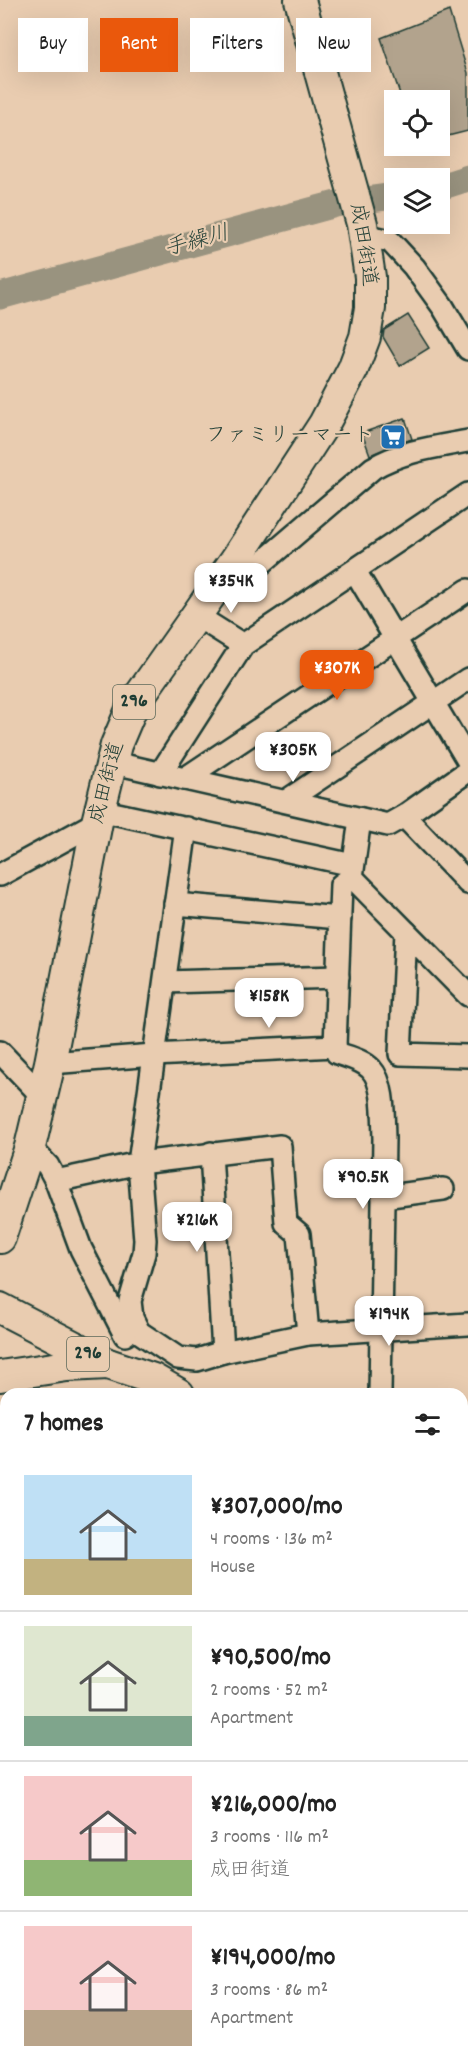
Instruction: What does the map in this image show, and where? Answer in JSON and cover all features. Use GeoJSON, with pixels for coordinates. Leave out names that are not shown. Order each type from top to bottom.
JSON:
{"type":"FeatureCollection","features":[{"type":"Feature","properties":{"kind":"highway","name":"成田街道"},"geometry":{"type":"LineString","coordinates":[[0,1238],[9,1183],[30,1148],[50,1063],[110,762],[133,705],[216,589],[324,424],[353,369],[365,338],[370,308],[370,278],[362,226],[300,0]]}},
{"type":"Feature","properties":{"kind":"highway","name":"296"},"geometry":{"type":"LineString","coordinates":[[0,1308],[103,1361],[153,1379],[169,1388]]}},
{"type":"Feature","properties":{"kind":"highway"},"geometry":{"type":"LineString","coordinates":[[0,1376],[103,1361]]}},
{"type":"Feature","properties":{"kind":"street"},"geometry":{"type":"LineString","coordinates":[[362,226],[390,241],[414,267],[443,306],[468,349]]}},
{"type":"Feature","properties":{"kind":"street"},"geometry":{"type":"LineString","coordinates":[[216,589],[236,585],[384,461],[423,449],[468,441]]}},
{"type":"Feature","properties":{"kind":"street"},"geometry":{"type":"LineString","coordinates":[[160,774],[243,645],[468,494]]}},
{"type":"Feature","properties":{"kind":"street"},"geometry":{"type":"LineString","coordinates":[[355,571],[468,761]]}},
{"type":"Feature","properties":{"kind":"street"},"geometry":{"type":"LineString","coordinates":[[184,779],[468,590]]}},
{"type":"Feature","properties":{"kind":"street"},"geometry":{"type":"LineString","coordinates":[[197,616],[243,645]]}},
{"type":"Feature","properties":{"kind":"street"},"geometry":{"type":"LineString","coordinates":[[286,801],[468,679]]}},
{"type":"Feature","properties":{"kind":"street"},"geometry":{"type":"LineString","coordinates":[[110,762],[388,825],[468,771]]}},
{"type":"Feature","properties":{"kind":"street"},"geometry":{"type":"LineString","coordinates":[[0,875],[98,816],[186,828],[352,871],[406,932],[468,995]]}},
{"type":"Feature","properties":{"kind":"street"},"geometry":{"type":"LineString","coordinates":[[404,816],[468,883]]}},
{"type":"Feature","properties":{"kind":"street"},"geometry":{"type":"LineString","coordinates":[[360,819],[352,871],[341,885],[335,1046],[337,1053],[362,1062],[373,1070],[382,1096],[384,1138],[380,1388]]}},
{"type":"Feature","properties":{"kind":"street"},"geometry":{"type":"LineString","coordinates":[[103,1361],[132,1333],[130,1301],[144,1253],[145,1240],[139,1163],[186,828]]}},
{"type":"Feature","properties":{"kind":"street"},"geometry":{"type":"LineString","coordinates":[[175,904],[340,918]]}},
{"type":"Feature","properties":{"kind":"street"},"geometry":{"type":"LineString","coordinates":[[406,932],[400,1054],[468,1056]]}},
{"type":"Feature","properties":{"kind":"street"},"geometry":{"type":"LineString","coordinates":[[165,982],[338,977]]}},
{"type":"Feature","properties":{"kind":"street"},"geometry":{"type":"LineString","coordinates":[[50,1063],[335,1046]]}},
{"type":"Feature","properties":{"kind":"street"},"geometry":{"type":"LineString","coordinates":[[0,1052],[42,1096]]}},
{"type":"Feature","properties":{"kind":"street"},"geometry":{"type":"LineString","coordinates":[[56,1180],[139,1163],[280,1146],[286,1223],[299,1234],[308,1334]]}},
{"type":"Feature","properties":{"kind":"street"},"geometry":{"type":"LineString","coordinates":[[30,1148],[48,1166],[56,1180],[81,1250],[132,1333],[178,1358],[197,1360],[223,1352],[308,1334],[468,1324]]}},
{"type":"Feature","properties":{"kind":"street"},"geometry":{"type":"LineString","coordinates":[[211,1153],[223,1352]]}},
{"type":"Feature","properties":{"kind":"street"},"geometry":{"type":"LineString","coordinates":[[382,1197],[443,1189]]}},
{"type":"Feature","properties":{"kind":"building"},"geometry":{"type":"Polygon","coordinates":[[[449,11],[468,73],[468,131],[450,136],[450,90],[399,90],[381,38],[449,11]]]}},
{"type":"Feature","properties":{"kind":"building"},"geometry":{"type":"Polygon","coordinates":[[[408,315],[429,348],[400,366],[383,337],[384,330],[408,315]]]}},
{"type":"Feature","properties":{"kind":"building"},"geometry":{"type":"Polygon","coordinates":[[[405,418],[412,439],[370,455],[362,433],[405,418]]]}},
{"type":"Feature","properties":{"kind":"waterway","name":"手繰川"},"geometry":{"type":"LineString","coordinates":[[450,184],[468,178]]}},
{"type":"Feature","properties":{"kind":"waterway","name":"手繰川"},"geometry":{"type":"LineString","coordinates":[[0,296],[336,204],[384,197]]}},
{"type":"Feature","properties":{"kind":"place","name":"ファミリーマート"},"geometry":{"type":"Point","coordinates":[393,437]}}]}
